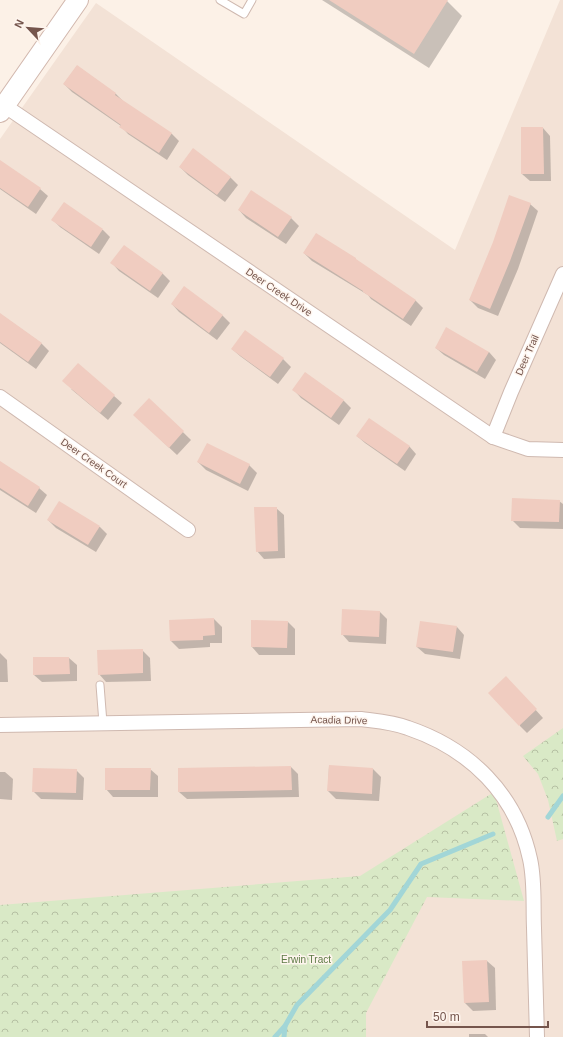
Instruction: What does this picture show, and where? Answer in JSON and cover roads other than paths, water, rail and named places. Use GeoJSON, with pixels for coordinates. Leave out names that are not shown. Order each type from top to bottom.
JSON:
{"type":"FeatureCollection","features":[{"type":"Feature","properties":{"kind":"street"},"geometry":{"type":"LineString","coordinates":[[2,109],[78,0]]}},
{"type":"Feature","properties":{"kind":"street","name":"Deer Creek Drive"},"geometry":{"type":"LineString","coordinates":[[2,109],[493,437],[528,448],[563,450]]}},
{"type":"Feature","properties":{"kind":"street","name":"Deer Trail"},"geometry":{"type":"LineString","coordinates":[[493,437],[511,392],[563,274]]}},
{"type":"Feature","properties":{"kind":"street","name":"Deer Creek Court"},"geometry":{"type":"LineString","coordinates":[[0,397],[188,530]]}},
{"type":"Feature","properties":{"kind":"street","name":"Acadia Drive"},"geometry":{"type":"LineString","coordinates":[[0,725],[361,719],[408,727],[452,748],[468,759],[488,778],[502,795],[523,834],[530,859],[533,889],[537,1037]]}},
{"type":"Feature","properties":{"kind":"lane"},"geometry":{"type":"LineString","coordinates":[[220,0],[244,14],[252,0]]}},
{"type":"Feature","properties":{"kind":"lane"},"geometry":{"type":"LineString","coordinates":[[100,685],[103,723]]}},
{"type":"Feature","properties":{"kind":"waterway"},"geometry":{"type":"LineString","coordinates":[[548,817],[563,796]]}},
{"type":"Feature","properties":{"kind":"waterway"},"geometry":{"type":"LineString","coordinates":[[275,1037],[285,1026],[297,1005],[390,910],[421,864],[493,834]]}},
{"type":"Feature","properties":{"kind":"waterway"},"geometry":{"type":"LineString","coordinates":[[284,1037],[285,1026]]}},
{"type":"Feature","properties":{"kind":"park label","name":"Erwin Tract"},"geometry":{"type":"Point","coordinates":[306,959]}}]}
